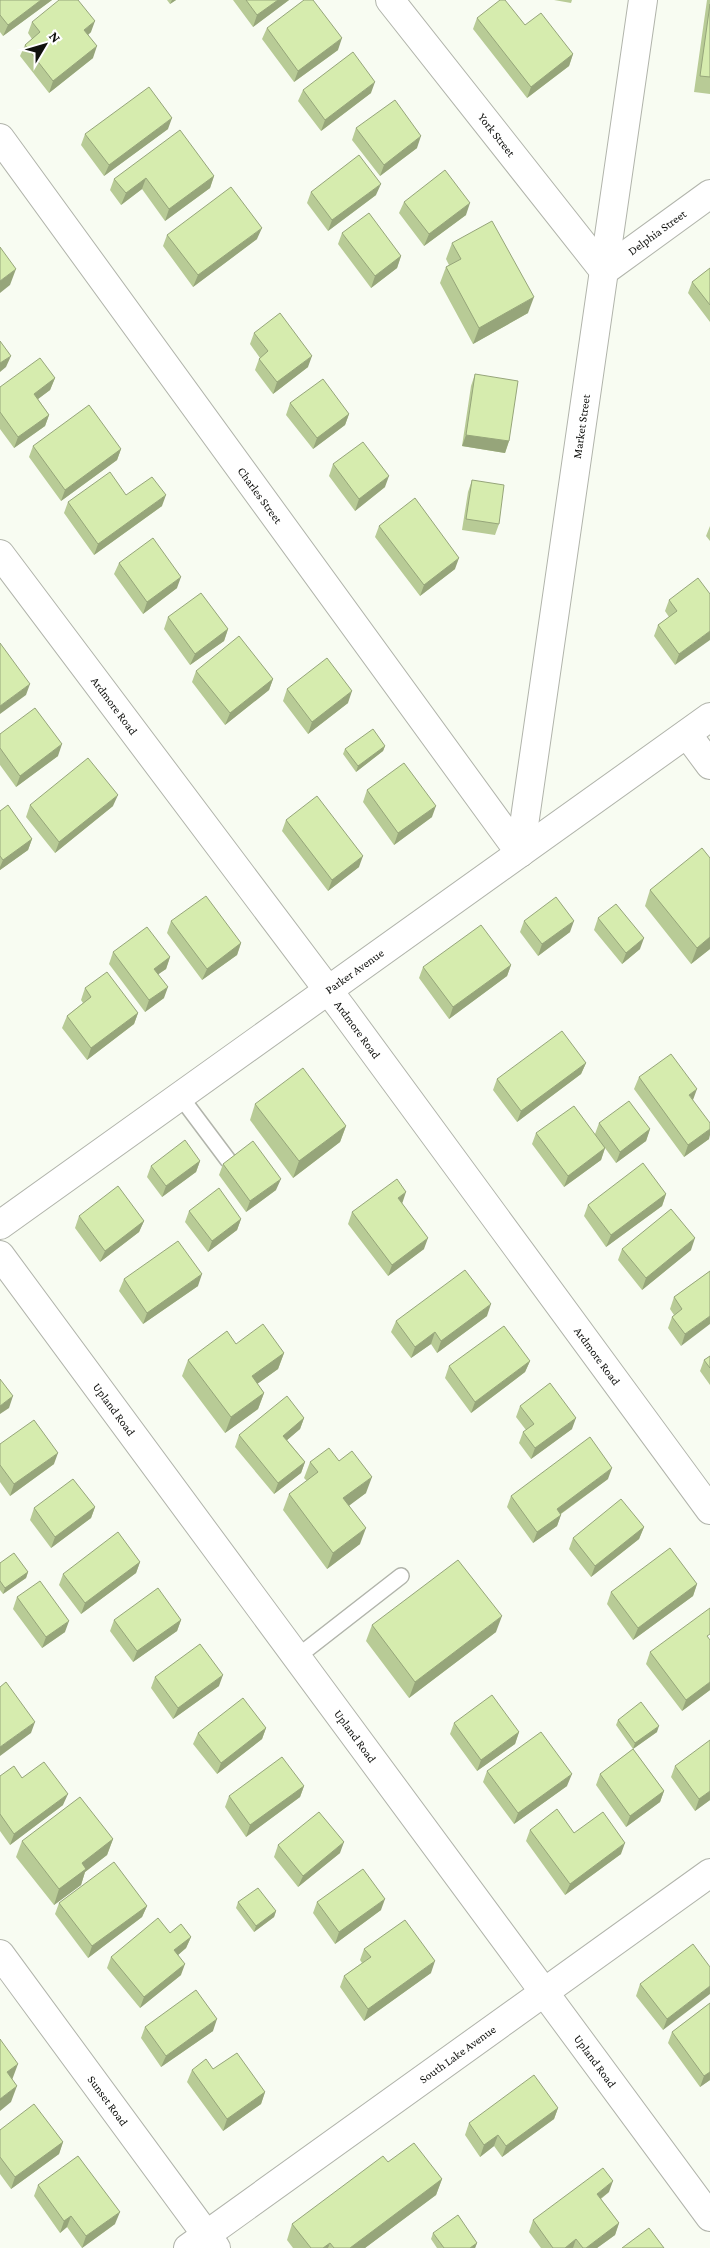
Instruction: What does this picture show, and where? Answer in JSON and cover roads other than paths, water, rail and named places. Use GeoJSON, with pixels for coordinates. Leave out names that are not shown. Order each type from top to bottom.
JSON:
{"type":"FeatureCollection","features":[{"type":"Feature","properties":{"kind":"street","name":"York Street"},"geometry":{"type":"LineString","coordinates":[[390,0],[604,271]]}},
{"type":"Feature","properties":{"kind":"street","name":"Market Street"},"geometry":{"type":"LineString","coordinates":[[520,853],[643,0]]}},
{"type":"Feature","properties":{"kind":"street","name":"Charles Street"},"geometry":{"type":"LineString","coordinates":[[0,138],[520,853]]}},
{"type":"Feature","properties":{"kind":"street","name":"Delphia Street"},"geometry":{"type":"LineString","coordinates":[[604,271],[710,194]]}},
{"type":"Feature","properties":{"kind":"street","name":"Ardmore Road"},"geometry":{"type":"LineString","coordinates":[[0,554],[328,990],[710,1510]]}},
{"type":"Feature","properties":{"kind":"street","name":"Parker Avenue"},"geometry":{"type":"LineString","coordinates":[[0,1225],[710,717]]}},
{"type":"Feature","properties":{"kind":"street"},"geometry":{"type":"LineString","coordinates":[[687,734],[710,765]]}},
{"type":"Feature","properties":{"kind":"street","name":"Upland Road"},"geometry":{"type":"LineString","coordinates":[[0,1255],[710,2217]]}},
{"type":"Feature","properties":{"kind":"street","name":"South Lake Avenue"},"geometry":{"type":"LineString","coordinates":[[204,2244],[544,1992],[710,1873]]}},
{"type":"Feature","properties":{"kind":"street","name":"Sunset Road"},"geometry":{"type":"LineString","coordinates":[[0,1954],[204,2244]]}},
{"type":"Feature","properties":{"kind":"lane"},"geometry":{"type":"LineString","coordinates":[[180,1096],[228,1160]]}},
{"type":"Feature","properties":{"kind":"lane"},"geometry":{"type":"LineString","coordinates":[[297,1657],[401,1576]]}}]}
